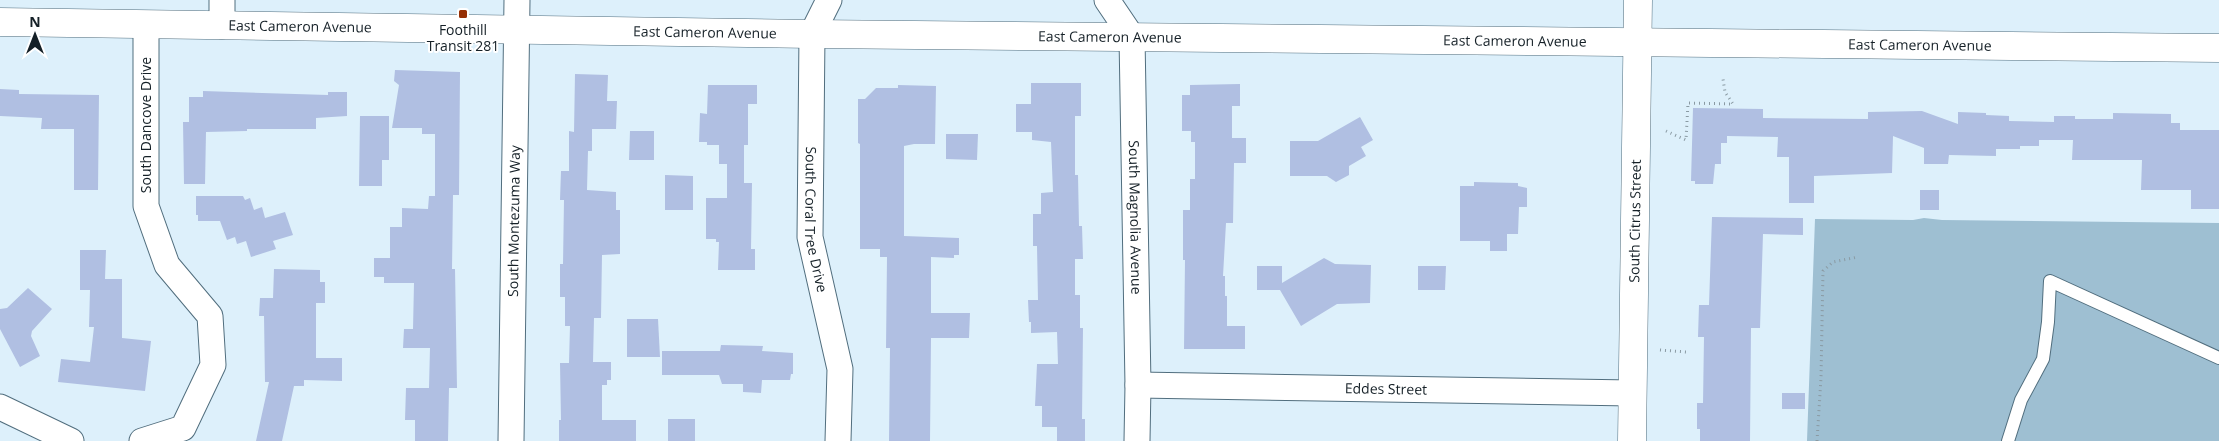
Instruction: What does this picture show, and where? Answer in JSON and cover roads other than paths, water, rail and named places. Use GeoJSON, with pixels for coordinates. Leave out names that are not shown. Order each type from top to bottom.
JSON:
{"type":"FeatureCollection","features":[{"type":"Feature","properties":{"kind":"main road","name":"South Citrus Street"},"geometry":{"type":"LineString","coordinates":[[1632,441],[1638,0]]}},
{"type":"Feature","properties":{"kind":"main road","name":"East Cameron Avenue"},"geometry":{"type":"LineString","coordinates":[[0,22],[146,24],[222,13],[517,29],[812,34],[2219,48]]}},
{"type":"Feature","properties":{"kind":"street","name":"South Montezuma Way"},"geometry":{"type":"LineString","coordinates":[[511,441],[517,0]]}},
{"type":"Feature","properties":{"kind":"street","name":"South Coral Tree Drive"},"geometry":{"type":"LineString","coordinates":[[829,0],[812,34],[810,237],[840,369],[838,441]]}},
{"type":"Feature","properties":{"kind":"street"},"geometry":{"type":"LineString","coordinates":[[1107,0],[1132,37]]}},
{"type":"Feature","properties":{"kind":"street","name":"South Dancove Drive"},"geometry":{"type":"LineString","coordinates":[[142,441],[182,428],[213,365],[210,316],[167,266],[146,206],[146,24]]}},
{"type":"Feature","properties":{"kind":"street","name":"South Magnolia Avenue"},"geometry":{"type":"LineString","coordinates":[[1132,37],[1138,385],[1137,441]]}},
{"type":"Feature","properties":{"kind":"street","name":"Eddes Street"},"geometry":{"type":"LineString","coordinates":[[1138,385],[1632,393]]}},
{"type":"Feature","properties":{"kind":"street"},"geometry":{"type":"LineString","coordinates":[[0,407],[71,441]]}},
{"type":"Feature","properties":{"kind":"lane"},"geometry":{"type":"LineString","coordinates":[[2008,441],[2021,400],[2043,359],[2048,322],[2050,281],[2219,358]]}},
{"type":"Feature","properties":{"kind":"place","name":"Foothill Transit 281"},"geometry":{"type":"Point","coordinates":[463,14]}}]}
